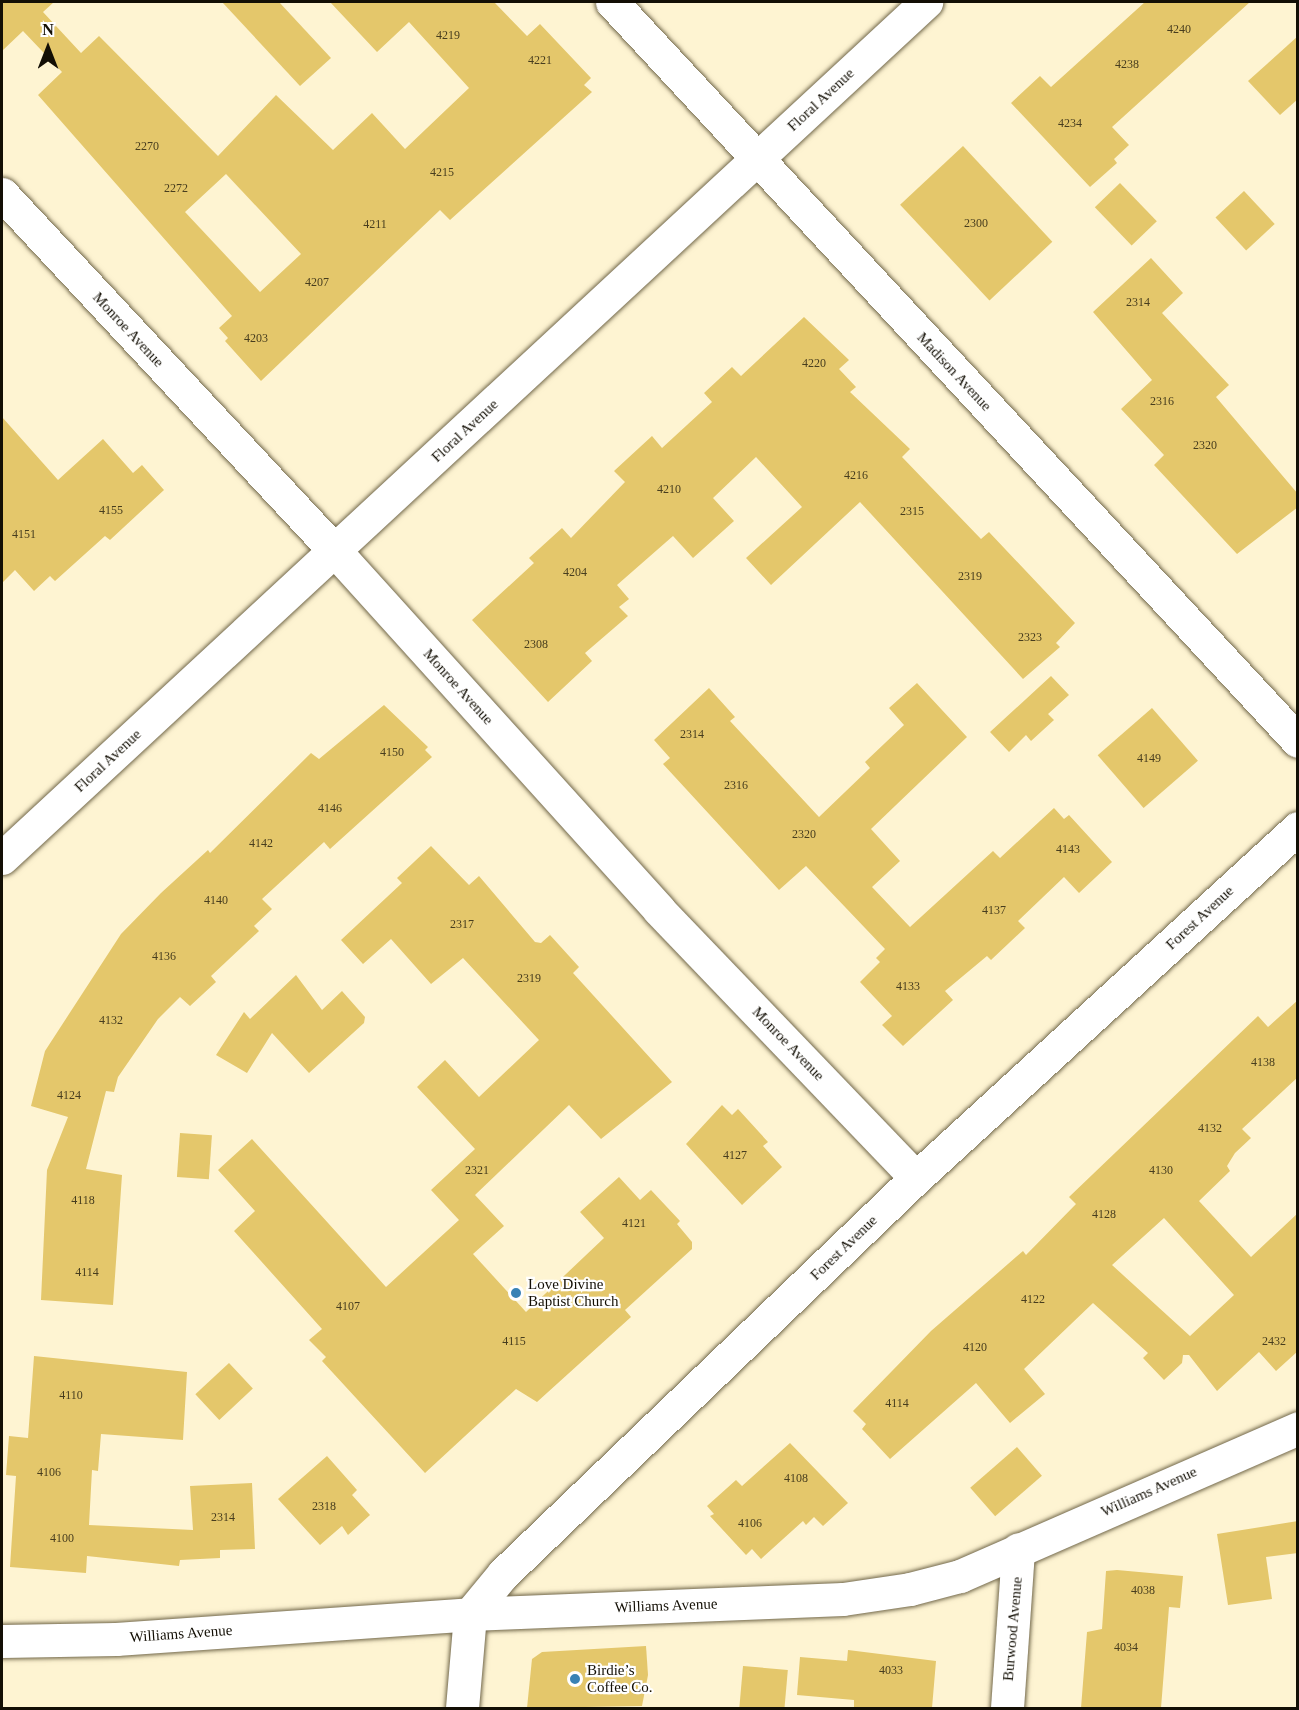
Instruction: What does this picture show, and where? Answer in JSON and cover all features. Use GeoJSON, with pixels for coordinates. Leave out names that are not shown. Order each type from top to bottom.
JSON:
{"type":"FeatureCollection","features":[{"type":"Feature","properties":{"kind":"street","name":"Madison Avenue"},"geometry":{"type":"LineString","coordinates":[[612,2],[1298,741]]}},
{"type":"Feature","properties":{"kind":"street","name":"Floral Avenue"},"geometry":{"type":"LineString","coordinates":[[2,858],[336,552],[926,2]]}},
{"type":"Feature","properties":{"kind":"street","name":"Monroe Avenue"},"geometry":{"type":"LineString","coordinates":[[2,194],[336,552],[659,910],[916,1178]]}},
{"type":"Feature","properties":{"kind":"street","name":"Forest Avenue"},"geometry":{"type":"LineString","coordinates":[[470,1614],[503,1574],[916,1178],[1298,828]]}},
{"type":"Feature","properties":{"kind":"street","name":"Williams Avenue"},"geometry":{"type":"LineString","coordinates":[[2,1641],[116,1639],[470,1614],[843,1599],[910,1590],[960,1576],[1298,1428]]}},
{"type":"Feature","properties":{"kind":"street","name":"Burwood Avenue"},"geometry":{"type":"LineString","coordinates":[[1007,1708],[1018,1549]]}},
{"type":"Feature","properties":{"kind":"street"},"geometry":{"type":"LineString","coordinates":[[462,1708],[470,1614]]}},
{"type":"Feature","properties":{"kind":"building"},"geometry":{"type":"Polygon","coordinates":[[[2,2],[54,2],[43,12],[81,53],[99,36],[218,156],[276,95],[333,150],[372,113],[405,149],[469,88],[409,22],[377,52],[330,2],[494,2],[527,36],[540,24],[591,78],[584,85],[592,92],[450,220],[440,210],[261,381],[225,341],[228,338],[219,328],[232,316],[38,95],[62,72],[23,31],[2,51],[2,2]],[[226,174],[185,212],[260,292],[301,254],[226,174]]]}},
{"type":"Feature","properties":{"kind":"building"},"geometry":{"type":"Polygon","coordinates":[[[222,2],[279,2],[331,58],[300,86],[222,2]]]}},
{"type":"Feature","properties":{"kind":"building"},"geometry":{"type":"Polygon","coordinates":[[[1145,2],[1250,2],[1112,127],[1129,145],[1114,159],[1117,163],[1090,187],[1011,103],[1040,76],[1051,87],[1145,2]]]}},
{"type":"Feature","properties":{"kind":"building"},"geometry":{"type":"Polygon","coordinates":[[[1298,36],[1298,99],[1280,115],[1248,81],[1298,36]]]}},
{"type":"Feature","properties":{"kind":"building"},"geometry":{"type":"Polygon","coordinates":[[[963,146],[1052,242],[989,300],[900,205],[963,146]]]}},
{"type":"Feature","properties":{"kind":"building"},"geometry":{"type":"Polygon","coordinates":[[[1120,183],[1157,221],[1132,245],[1095,207],[1120,183]]]}},
{"type":"Feature","properties":{"kind":"building"},"geometry":{"type":"Polygon","coordinates":[[[1244,191],[1275,224],[1246,251],[1215,218],[1244,191]]]}},
{"type":"Feature","properties":{"kind":"building"},"geometry":{"type":"Polygon","coordinates":[[[1151,258],[1183,293],[1162,313],[1229,385],[1216,397],[1298,494],[1298,507],[1237,554],[1154,465],[1164,455],[1121,409],[1152,380],[1093,312],[1151,258]]]}},
{"type":"Feature","properties":{"kind":"building"},"geometry":{"type":"Polygon","coordinates":[[[804,317],[849,360],[839,369],[856,387],[850,392],[910,449],[902,457],[981,539],[989,532],[1075,623],[1056,643],[1060,647],[1023,679],[860,502],[771,585],[746,558],[802,507],[756,457],[713,498],[734,521],[693,558],[673,536],[617,585],[629,599],[619,607],[628,616],[585,653],[592,661],[548,702],[472,620],[534,563],[529,558],[562,528],[571,538],[625,482],[614,471],[652,436],[662,448],[712,402],[704,393],[732,367],[741,376],[804,317]]]}},
{"type":"Feature","properties":{"kind":"building"},"geometry":{"type":"Polygon","coordinates":[[[2,417],[58,480],[103,439],[133,473],[142,465],[164,490],[110,540],[105,536],[55,581],[50,576],[34,591],[15,570],[2,583],[2,417]]]}},
{"type":"Feature","properties":{"kind":"building"},"geometry":{"type":"Polygon","coordinates":[[[1051,676],[1069,695],[1048,714],[1054,720],[1031,741],[1026,735],[1009,752],[990,732],[1051,676]]]}},
{"type":"Feature","properties":{"kind":"building"},"geometry":{"type":"Polygon","coordinates":[[[917,683],[967,737],[871,829],[900,861],[872,887],[910,927],[993,851],[1000,858],[1054,808],[1064,819],[1069,815],[1112,862],[1079,893],[1064,877],[1018,921],[1025,928],[991,960],[987,956],[945,991],[953,1000],[903,1046],[882,1025],[892,1016],[860,982],[880,962],[876,958],[885,949],[806,866],[779,890],[663,764],[670,758],[654,740],[709,688],[735,717],[730,721],[819,817],[870,768],[865,762],[904,725],[889,708],[917,683]]]}},
{"type":"Feature","properties":{"kind":"building"},"geometry":{"type":"Polygon","coordinates":[[[384,705],[428,747],[425,750],[432,757],[330,849],[324,842],[262,899],[272,909],[254,926],[259,931],[211,976],[216,982],[190,1006],[180,997],[158,1019],[118,1077],[114,1092],[106,1091],[86,1169],[122,1175],[113,1305],[41,1300],[47,1170],[68,1117],[31,1106],[45,1051],[121,934],[161,893],[208,850],[210,853],[311,753],[319,759],[384,705]]]}},
{"type":"Feature","properties":{"kind":"building"},"geometry":{"type":"Polygon","coordinates":[[[1152,708],[1198,761],[1144,808],[1098,755],[1152,708]]]}},
{"type":"Feature","properties":{"kind":"building"},"geometry":{"type":"Polygon","coordinates":[[[431,846],[469,885],[479,876],[535,942],[541,943],[550,935],[579,967],[573,973],[672,1082],[601,1139],[569,1105],[475,1195],[504,1226],[473,1254],[526,1312],[604,1238],[580,1212],[619,1177],[640,1200],[651,1190],[680,1221],[677,1224],[692,1242],[692,1249],[625,1310],[631,1317],[537,1402],[516,1389],[425,1473],[322,1361],[326,1357],[309,1340],[322,1329],[234,1231],[255,1211],[218,1170],[252,1139],[386,1287],[459,1220],[431,1190],[475,1149],[417,1087],[445,1060],[479,1097],[539,1040],[463,958],[431,984],[391,939],[363,964],[341,940],[402,883],[397,878],[431,846]]]}},
{"type":"Feature","properties":{"kind":"building"},"geometry":{"type":"Polygon","coordinates":[[[296,975],[322,1010],[342,991],[365,1017],[364,1023],[309,1073],[272,1033],[247,1073],[216,1055],[244,1012],[250,1019],[296,975]]]}},
{"type":"Feature","properties":{"kind":"building"},"geometry":{"type":"Polygon","coordinates":[[[1298,1000],[1298,1077],[1242,1129],[1251,1138],[1235,1153],[1227,1166],[1230,1171],[1199,1201],[1251,1257],[1298,1213],[1298,1351],[1276,1371],[1259,1352],[1217,1391],[1189,1355],[1183,1355],[1182,1363],[1164,1380],[1143,1358],[1148,1353],[1093,1303],[1024,1369],[1045,1394],[1010,1423],[976,1383],[890,1459],[862,1429],[866,1424],[853,1411],[931,1331],[1023,1251],[1026,1255],[1076,1204],[1069,1197],[1258,1016],[1268,1027],[1298,1000]],[[1164,1218],[1112,1265],[1190,1336],[1234,1295],[1164,1218]]]}},
{"type":"Feature","properties":{"kind":"building"},"geometry":{"type":"Polygon","coordinates":[[[722,1105],[732,1115],[738,1109],[768,1142],[763,1146],[782,1167],[742,1205],[686,1144],[722,1105]]]}},
{"type":"Feature","properties":{"kind":"building"},"geometry":{"type":"Polygon","coordinates":[[[180,1133],[212,1135],[209,1179],[177,1177],[180,1133]]]}},
{"type":"Feature","properties":{"kind":"building"},"geometry":{"type":"Polygon","coordinates":[[[34,1356],[187,1372],[183,1440],[101,1434],[98,1471],[92,1470],[89,1525],[193,1530],[190,1486],[252,1483],[255,1549],[220,1550],[220,1558],[180,1560],[179,1566],[87,1556],[86,1573],[10,1567],[16,1476],[6,1475],[9,1436],[28,1438],[34,1356]]]}},
{"type":"Feature","properties":{"kind":"building"},"geometry":{"type":"Polygon","coordinates":[[[229,1363],[253,1389],[219,1420],[195,1394],[229,1363]]]}},
{"type":"Feature","properties":{"kind":"building"},"geometry":{"type":"Polygon","coordinates":[[[790,1443],[848,1503],[823,1526],[814,1517],[806,1525],[803,1521],[761,1559],[752,1549],[746,1555],[710,1516],[714,1514],[707,1506],[736,1480],[742,1486],[790,1443]]]}},
{"type":"Feature","properties":{"kind":"building"},"geometry":{"type":"Polygon","coordinates":[[[1017,1447],[1042,1476],[995,1516],[970,1488],[1017,1447]]]}},
{"type":"Feature","properties":{"kind":"building"},"geometry":{"type":"Polygon","coordinates":[[[327,1456],[357,1490],[352,1495],[370,1515],[348,1535],[342,1526],[320,1545],[278,1499],[327,1456]]]}},
{"type":"Feature","properties":{"kind":"building"},"geometry":{"type":"Polygon","coordinates":[[[1298,1521],[1298,1553],[1266,1557],[1272,1599],[1228,1605],[1217,1534],[1298,1521]]]}},
{"type":"Feature","properties":{"kind":"building"},"geometry":{"type":"Polygon","coordinates":[[[1106,1571],[1183,1576],[1180,1608],[1169,1607],[1161,1708],[1081,1708],[1087,1632],[1102,1629],[1106,1571]]]}},
{"type":"Feature","properties":{"kind":"building"},"geometry":{"type":"Polygon","coordinates":[[[646,1646],[648,1675],[642,1706],[527,1708],[532,1659],[542,1652],[646,1646]]]}},
{"type":"Feature","properties":{"kind":"building"},"geometry":{"type":"Polygon","coordinates":[[[848,1650],[936,1661],[932,1708],[854,1708],[854,1700],[797,1695],[800,1657],[847,1661],[848,1650]]]}},
{"type":"Feature","properties":{"kind":"building"},"geometry":{"type":"Polygon","coordinates":[[[743,1666],[788,1670],[784,1708],[739,1708],[743,1666]]]}},
{"type":"Feature","properties":{"kind":"place","name":"Love Divine Baptist Church"},"geometry":{"type":"Point","coordinates":[516,1293]}},
{"type":"Feature","properties":{"kind":"place","name":"Birdie’s Coffee Co."},"geometry":{"type":"Point","coordinates":[575,1679]}}]}
